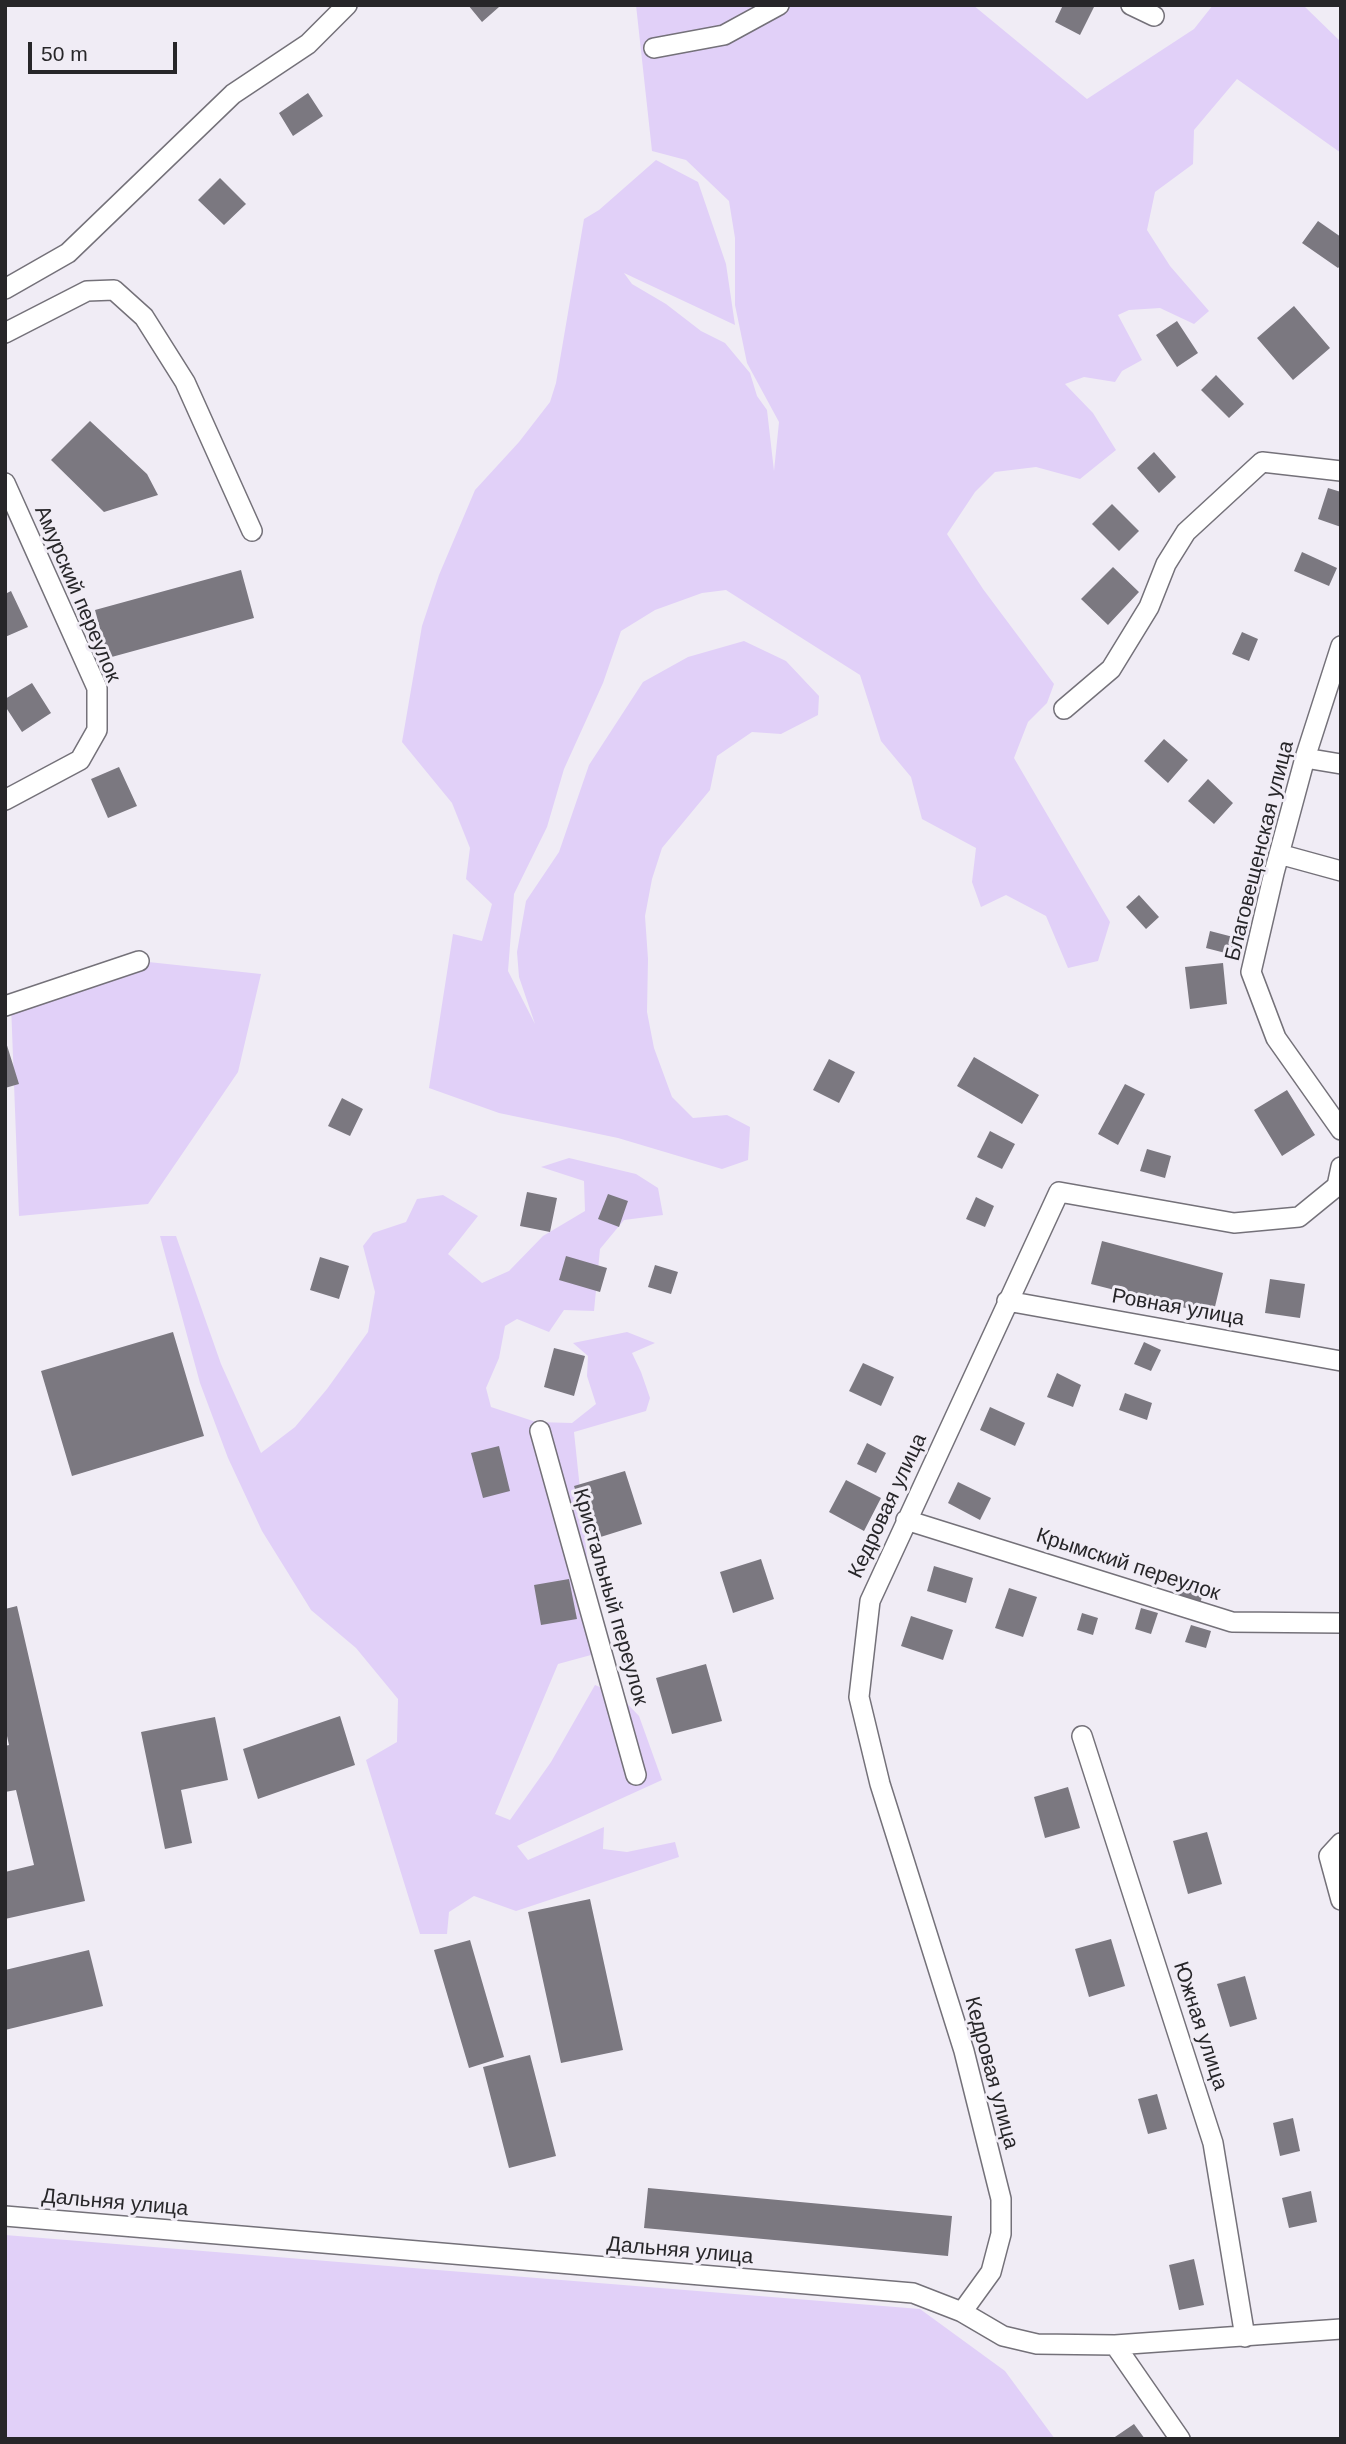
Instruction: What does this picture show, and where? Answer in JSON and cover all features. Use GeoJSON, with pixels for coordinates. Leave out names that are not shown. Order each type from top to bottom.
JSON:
{"type":"FeatureCollection","features":[{"type":"Feature","properties":{"kind":"street"},"geometry":{"type":"LineString","coordinates":[[5,289],[68,253],[233,94],[308,44],[347,5]]}},
{"type":"Feature","properties":{"kind":"street"},"geometry":{"type":"LineString","coordinates":[[654,48],[724,35],[779,5]]}},
{"type":"Feature","properties":{"kind":"street"},"geometry":{"type":"LineString","coordinates":[[1131,5],[1154,16]]}},
{"type":"Feature","properties":{"kind":"street"},"geometry":{"type":"LineString","coordinates":[[5,334],[87,291],[114,290],[144,317],[185,382],[253,531]]}},
{"type":"Feature","properties":{"kind":"street"},"geometry":{"type":"LineString","coordinates":[[1065,709],[1111,669],[1149,607],[1166,564],[1186,532],[1262,462],[1341,471]]}},
{"type":"Feature","properties":{"kind":"street","name":"Амурский переулок"},"geometry":{"type":"LineString","coordinates":[[5,484],[96,688],[97,730],[80,760],[5,800]]}},
{"type":"Feature","properties":{"kind":"street","name":"Благовещенская улица"},"geometry":{"type":"LineString","coordinates":[[1340,650],[1305,758],[1251,972],[1276,1038],[1341,1130]]}},
{"type":"Feature","properties":{"kind":"street"},"geometry":{"type":"LineString","coordinates":[[1305,758],[1341,764]]}},
{"type":"Feature","properties":{"kind":"street"},"geometry":{"type":"LineString","coordinates":[[1279,855],[1341,871]]}},
{"type":"Feature","properties":{"kind":"street"},"geometry":{"type":"LineString","coordinates":[[5,1006],[139,961]]}},
{"type":"Feature","properties":{"kind":"street","name":"Кедровая улица"},"geometry":{"type":"LineString","coordinates":[[962,2312],[991,2272],[1001,2234],[1001,2199],[964,2051],[880,1784],[859,1697],[870,1601],[1059,1192],[1234,1223],[1299,1217],[1337,1186],[1341,1167]]}},
{"type":"Feature","properties":{"kind":"street","name":"Ровная улица"},"geometry":{"type":"LineString","coordinates":[[1007,1301],[1341,1361]]}},
{"type":"Feature","properties":{"kind":"street","name":"Кристальный переулок"},"geometry":{"type":"LineString","coordinates":[[540,1431],[636,1775]]}},
{"type":"Feature","properties":{"kind":"street","name":"Крымский переулок"},"geometry":{"type":"LineString","coordinates":[[906,1520],[1232,1622],[1341,1623]]}},
{"type":"Feature","properties":{"kind":"street","name":"Южная улица"},"geometry":{"type":"LineString","coordinates":[[1082,1736],[1213,2143],[1245,2337]]}},
{"type":"Feature","properties":{"kind":"street"},"geometry":{"type":"LineString","coordinates":[[1341,1843],[1329,1856],[1341,1900]]}},
{"type":"Feature","properties":{"kind":"street","name":"Дальняя улица"},"geometry":{"type":"LineString","coordinates":[[5,2216],[913,2293],[962,2312],[1003,2336],[1037,2343],[1115,2345],[1341,2329]]}},
{"type":"Feature","properties":{"kind":"street"},"geometry":{"type":"LineString","coordinates":[[1115,2345],[1180,2439]]}},
{"type":"Feature","properties":{"kind":"shaded area"},"geometry":{"type":"Polygon","coordinates":[[[636,5],[973,5],[1087,99],[1194,29],[1213,5],[1303,5],[1341,42],[1341,153],[1237,79],[1194,130],[1193,164],[1155,192],[1147,230],[1170,266],[1209,311],[1194,324],[1160,308],[1129,310],[1118,315],[1142,360],[1122,371],[1115,382],[1084,377],[1065,384],[1093,413],[1116,450],[1080,479],[1036,467],[995,472],[975,492],[947,534],[983,589],[1054,684],[1047,703],[1028,722],[1014,758],[1110,922],[1098,961],[1068,968],[1046,916],[1006,895],[981,907],[972,882],[976,848],[922,819],[911,777],[881,741],[860,675],[726,590],[702,593],[655,610],[621,631],[603,683],[564,769],[547,827],[514,894],[508,971],[535,1024],[519,977],[517,952],[526,901],[559,852],[589,765],[643,682],[688,657],[744,641],[786,661],[819,696],[818,715],[781,734],[752,732],[717,756],[710,790],[662,848],[652,879],[645,916],[648,959],[647,1012],[654,1048],[672,1097],[693,1118],[727,1115],[750,1127],[748,1160],[722,1169],[618,1138],[499,1113],[429,1088],[453,934],[482,941],[492,904],[466,879],[470,848],[452,803],[402,742],[422,626],[439,575],[475,490],[519,442],[550,402],[556,383],[584,219],[599,210],[656,160],[698,182],[726,264],[735,325],[624,273],[632,284],[666,304],[701,331],[725,343],[750,373],[757,396],[767,410],[774,471],[779,422],[747,363],[735,305],[735,238],[729,201],[686,160],[652,151],[636,5]]]}},
{"type":"Feature","properties":{"kind":"shaded area"},"geometry":{"type":"Polygon","coordinates":[[[139,961],[261,974],[238,1072],[148,1204],[19,1216],[11,1004],[139,961]]]}},
{"type":"Feature","properties":{"kind":"shaded area"},"geometry":{"type":"Polygon","coordinates":[[[569,1158],[636,1174],[658,1188],[663,1215],[624,1220],[600,1249],[594,1311],[564,1310],[549,1332],[517,1319],[505,1326],[499,1358],[486,1388],[491,1407],[536,1422],[572,1423],[596,1404],[587,1376],[588,1356],[573,1343],[627,1332],[655,1343],[632,1353],[650,1398],[646,1411],[574,1432],[591,1594],[602,1652],[558,1664],[495,1814],[510,1820],[551,1762],[595,1685],[619,1695],[639,1716],[662,1780],[517,1846],[528,1860],[604,1827],[603,1849],[627,1852],[675,1842],[679,1857],[516,1911],[474,1896],[449,1912],[447,1934],[420,1934],[366,1760],[397,1742],[398,1699],[356,1648],[311,1610],[262,1531],[228,1458],[200,1383],[160,1236],[176,1236],[221,1364],[261,1453],[295,1427],[327,1389],[368,1332],[375,1292],[363,1246],[373,1233],[406,1222],[417,1199],[443,1195],[478,1216],[448,1254],[482,1283],[509,1271],[543,1236],[585,1211],[584,1181],[541,1167],[569,1158]]]}},
{"type":"Feature","properties":{"kind":"shaded area"},"geometry":{"type":"Polygon","coordinates":[[[5,2235],[920,2309],[1005,2371],[1055,2439],[6,2439],[5,2235]]]}},
{"type":"Feature","properties":{"kind":"building"},"geometry":{"type":"Polygon","coordinates":[[[468,5],[498,5],[499,7],[482,22],[468,5]]]}},
{"type":"Feature","properties":{"kind":"building"},"geometry":{"type":"Polygon","coordinates":[[[1063,5],[1095,5],[1080,35],[1055,22],[1063,5]]]}},
{"type":"Feature","properties":{"kind":"building"},"geometry":{"type":"Polygon","coordinates":[[[308,93],[323,116],[293,136],[279,113],[308,93]]]}},
{"type":"Feature","properties":{"kind":"building"},"geometry":{"type":"Polygon","coordinates":[[[220,178],[246,204],[224,225],[198,200],[220,178]]]}},
{"type":"Feature","properties":{"kind":"building"},"geometry":{"type":"Polygon","coordinates":[[[1318,221],[1341,237],[1341,265],[1338,268],[1302,243],[1318,221]]]}},
{"type":"Feature","properties":{"kind":"building"},"geometry":{"type":"Polygon","coordinates":[[[1294,306],[1330,348],[1293,380],[1257,338],[1294,306]]]}},
{"type":"Feature","properties":{"kind":"building"},"geometry":{"type":"Polygon","coordinates":[[[1177,321],[1198,353],[1177,367],[1156,335],[1177,321]]]}},
{"type":"Feature","properties":{"kind":"building"},"geometry":{"type":"Polygon","coordinates":[[[1216,375],[1244,404],[1229,418],[1201,390],[1216,375]]]}},
{"type":"Feature","properties":{"kind":"building"},"geometry":{"type":"Polygon","coordinates":[[[90,421],[147,474],[158,495],[104,512],[51,460],[90,421]]]}},
{"type":"Feature","properties":{"kind":"building"},"geometry":{"type":"Polygon","coordinates":[[[1154,452],[1176,477],[1159,493],[1137,468],[1154,452]]]}},
{"type":"Feature","properties":{"kind":"building"},"geometry":{"type":"Polygon","coordinates":[[[1328,488],[1341,492],[1341,527],[1318,519],[1328,488]]]}},
{"type":"Feature","properties":{"kind":"building"},"geometry":{"type":"Polygon","coordinates":[[[1112,504],[1139,531],[1119,551],[1092,524],[1112,504]]]}},
{"type":"Feature","properties":{"kind":"building"},"geometry":{"type":"Polygon","coordinates":[[[1302,552],[1337,568],[1329,586],[1294,571],[1302,552]]]}},
{"type":"Feature","properties":{"kind":"building"},"geometry":{"type":"Polygon","coordinates":[[[1113,567],[1139,592],[1108,625],[1081,599],[1113,567]]]}},
{"type":"Feature","properties":{"kind":"building"},"geometry":{"type":"Polygon","coordinates":[[[241,570],[254,618],[108,658],[95,610],[241,570]]]}},
{"type":"Feature","properties":{"kind":"building"},"geometry":{"type":"Polygon","coordinates":[[[11,591],[28,627],[5,637],[5,594],[11,591]]]}},
{"type":"Feature","properties":{"kind":"building"},"geometry":{"type":"Polygon","coordinates":[[[1242,632],[1258,639],[1249,661],[1232,654],[1242,632]]]}},
{"type":"Feature","properties":{"kind":"building"},"geometry":{"type":"Polygon","coordinates":[[[32,683],[51,713],[22,732],[5,706],[5,699],[32,683]]]}},
{"type":"Feature","properties":{"kind":"building"},"geometry":{"type":"Polygon","coordinates":[[[1164,739],[1188,760],[1168,783],[1144,761],[1164,739]]]}},
{"type":"Feature","properties":{"kind":"building"},"geometry":{"type":"Polygon","coordinates":[[[119,767],[137,806],[108,818],[91,779],[119,767]]]}},
{"type":"Feature","properties":{"kind":"building"},"geometry":{"type":"Polygon","coordinates":[[[1208,779],[1233,803],[1214,824],[1188,801],[1208,779]]]}},
{"type":"Feature","properties":{"kind":"building"},"geometry":{"type":"Polygon","coordinates":[[[1139,895],[1159,917],[1146,929],[1126,907],[1139,895]]]}},
{"type":"Feature","properties":{"kind":"building"},"geometry":{"type":"Polygon","coordinates":[[[1210,931],[1237,938],[1233,955],[1206,948],[1210,931]]]}},
{"type":"Feature","properties":{"kind":"building"},"geometry":{"type":"Polygon","coordinates":[[[1223,963],[1227,1004],[1190,1009],[1185,967],[1223,963]]]}},
{"type":"Feature","properties":{"kind":"building"},"geometry":{"type":"Polygon","coordinates":[[[5,1039],[19,1084],[5,1088],[5,1039]]]}},
{"type":"Feature","properties":{"kind":"building"},"geometry":{"type":"Polygon","coordinates":[[[974,1057],[1039,1095],[1022,1124],[957,1086],[974,1057]]]}},
{"type":"Feature","properties":{"kind":"building"},"geometry":{"type":"Polygon","coordinates":[[[829,1059],[855,1072],[839,1103],[813,1090],[829,1059]]]}},
{"type":"Feature","properties":{"kind":"building"},"geometry":{"type":"Polygon","coordinates":[[[1125,1084],[1145,1094],[1118,1145],[1098,1134],[1125,1084]]]}},
{"type":"Feature","properties":{"kind":"building"},"geometry":{"type":"Polygon","coordinates":[[[1287,1090],[1315,1135],[1282,1156],[1254,1110],[1287,1090]]]}},
{"type":"Feature","properties":{"kind":"building"},"geometry":{"type":"Polygon","coordinates":[[[342,1098],[363,1109],[350,1136],[328,1126],[342,1098]]]}},
{"type":"Feature","properties":{"kind":"building"},"geometry":{"type":"Polygon","coordinates":[[[990,1131],[1015,1144],[1002,1169],[977,1157],[990,1131]]]}},
{"type":"Feature","properties":{"kind":"building"},"geometry":{"type":"Polygon","coordinates":[[[1147,1149],[1171,1156],[1165,1178],[1140,1171],[1147,1149]]]}},
{"type":"Feature","properties":{"kind":"building"},"geometry":{"type":"Polygon","coordinates":[[[527,1192],[557,1198],[550,1232],[520,1226],[527,1192]]]}},
{"type":"Feature","properties":{"kind":"building"},"geometry":{"type":"Polygon","coordinates":[[[608,1194],[628,1201],[619,1227],[598,1219],[608,1194]]]}},
{"type":"Feature","properties":{"kind":"building"},"geometry":{"type":"Polygon","coordinates":[[[976,1197],[994,1206],[985,1227],[966,1219],[976,1197]]]}},
{"type":"Feature","properties":{"kind":"building"},"geometry":{"type":"Polygon","coordinates":[[[1102,1241],[1223,1273],[1213,1315],[1091,1284],[1102,1241]]]}},
{"type":"Feature","properties":{"kind":"building"},"geometry":{"type":"Polygon","coordinates":[[[566,1256],[607,1268],[600,1292],[559,1280],[566,1256]]]}},
{"type":"Feature","properties":{"kind":"building"},"geometry":{"type":"Polygon","coordinates":[[[320,1257],[349,1266],[339,1299],[310,1290],[320,1257]]]}},
{"type":"Feature","properties":{"kind":"building"},"geometry":{"type":"Polygon","coordinates":[[[655,1265],[678,1272],[671,1294],[648,1287],[655,1265]]]}},
{"type":"Feature","properties":{"kind":"building"},"geometry":{"type":"Polygon","coordinates":[[[1270,1279],[1305,1284],[1300,1318],[1265,1313],[1270,1279]]]}},
{"type":"Feature","properties":{"kind":"building"},"geometry":{"type":"Polygon","coordinates":[[[173,1332],[204,1436],[72,1476],[41,1371],[173,1332]]]}},
{"type":"Feature","properties":{"kind":"building"},"geometry":{"type":"Polygon","coordinates":[[[1144,1342],[1161,1350],[1151,1371],[1134,1364],[1144,1342]]]}},
{"type":"Feature","properties":{"kind":"building"},"geometry":{"type":"Polygon","coordinates":[[[554,1348],[585,1356],[574,1396],[544,1387],[554,1348]]]}},
{"type":"Feature","properties":{"kind":"building"},"geometry":{"type":"Polygon","coordinates":[[[863,1363],[894,1377],[881,1406],[849,1391],[863,1363]]]}},
{"type":"Feature","properties":{"kind":"building"},"geometry":{"type":"Polygon","coordinates":[[[1057,1373],[1081,1385],[1073,1407],[1047,1397],[1057,1373]]]}},
{"type":"Feature","properties":{"kind":"building"},"geometry":{"type":"Polygon","coordinates":[[[1125,1393],[1152,1403],[1147,1420],[1119,1410],[1125,1393]]]}},
{"type":"Feature","properties":{"kind":"building"},"geometry":{"type":"Polygon","coordinates":[[[990,1407],[1025,1423],[1015,1446],[980,1430],[990,1407]]]}},
{"type":"Feature","properties":{"kind":"building"},"geometry":{"type":"Polygon","coordinates":[[[867,1443],[886,1453],[876,1473],[857,1464],[867,1443]]]}},
{"type":"Feature","properties":{"kind":"building"},"geometry":{"type":"Polygon","coordinates":[[[499,1446],[510,1491],[483,1498],[471,1453],[499,1446]]]}},
{"type":"Feature","properties":{"kind":"building"},"geometry":{"type":"Polygon","coordinates":[[[625,1471],[642,1524],[591,1540],[574,1486],[625,1471]]]}},
{"type":"Feature","properties":{"kind":"building"},"geometry":{"type":"Polygon","coordinates":[[[846,1480],[881,1498],[864,1531],[829,1512],[846,1480]]]}},
{"type":"Feature","properties":{"kind":"building"},"geometry":{"type":"Polygon","coordinates":[[[958,1482],[991,1498],[980,1520],[948,1503],[958,1482]]]}},
{"type":"Feature","properties":{"kind":"building"},"geometry":{"type":"Polygon","coordinates":[[[761,1559],[774,1599],[733,1613],[720,1572],[761,1559]]]}},
{"type":"Feature","properties":{"kind":"building"},"geometry":{"type":"Polygon","coordinates":[[[934,1566],[973,1578],[966,1603],[927,1591],[934,1566]]]}},
{"type":"Feature","properties":{"kind":"building"},"geometry":{"type":"Polygon","coordinates":[[[569,1579],[577,1619],[541,1625],[534,1585],[569,1579]]]}},
{"type":"Feature","properties":{"kind":"building"},"geometry":{"type":"Polygon","coordinates":[[[1184,1579],[1205,1586],[1200,1604],[1179,1596],[1184,1579]]]}},
{"type":"Feature","properties":{"kind":"building"},"geometry":{"type":"Polygon","coordinates":[[[1009,1588],[1037,1597],[1023,1637],[995,1628],[1009,1588]]]}},
{"type":"Feature","properties":{"kind":"building"},"geometry":{"type":"Polygon","coordinates":[[[17,1606],[85,1901],[5,1919],[5,1872],[34,1865],[16,1790],[5,1792],[5,1746],[9,1745],[5,1727],[5,1609],[17,1606]]]}},
{"type":"Feature","properties":{"kind":"building"},"geometry":{"type":"Polygon","coordinates":[[[1141,1608],[1158,1613],[1151,1634],[1135,1629],[1141,1608]]]}},
{"type":"Feature","properties":{"kind":"building"},"geometry":{"type":"Polygon","coordinates":[[[1082,1613],[1098,1618],[1093,1635],[1077,1630],[1082,1613]]]}},
{"type":"Feature","properties":{"kind":"building"},"geometry":{"type":"Polygon","coordinates":[[[911,1616],[953,1630],[943,1660],[901,1646],[911,1616]]]}},
{"type":"Feature","properties":{"kind":"building"},"geometry":{"type":"Polygon","coordinates":[[[1191,1625],[1211,1631],[1206,1648],[1185,1642],[1191,1625]]]}},
{"type":"Feature","properties":{"kind":"building"},"geometry":{"type":"Polygon","coordinates":[[[706,1664],[722,1721],[672,1734],[656,1678],[706,1664]]]}},
{"type":"Feature","properties":{"kind":"building"},"geometry":{"type":"Polygon","coordinates":[[[340,1716],[355,1765],[258,1799],[243,1749],[340,1716]]]}},
{"type":"Feature","properties":{"kind":"building"},"geometry":{"type":"Polygon","coordinates":[[[215,1717],[228,1780],[181,1790],[192,1843],[165,1849],[141,1732],[215,1717]]]}},
{"type":"Feature","properties":{"kind":"building"},"geometry":{"type":"Polygon","coordinates":[[[1068,1787],[1080,1828],[1045,1838],[1034,1797],[1068,1787]]]}},
{"type":"Feature","properties":{"kind":"building"},"geometry":{"type":"Polygon","coordinates":[[[1207,1832],[1222,1884],[1188,1894],[1173,1841],[1207,1832]]]}},
{"type":"Feature","properties":{"kind":"building"},"geometry":{"type":"Polygon","coordinates":[[[590,1899],[623,2050],[561,2063],[528,1912],[590,1899]]]}},
{"type":"Feature","properties":{"kind":"building"},"geometry":{"type":"Polygon","coordinates":[[[1111,1939],[1125,1986],[1089,1997],[1075,1949],[1111,1939]]]}},
{"type":"Feature","properties":{"kind":"building"},"geometry":{"type":"Polygon","coordinates":[[[470,1940],[504,2057],[469,2068],[434,1950],[470,1940]]]}},
{"type":"Feature","properties":{"kind":"building"},"geometry":{"type":"Polygon","coordinates":[[[89,1950],[103,2006],[5,2030],[5,1970],[89,1950]]]}},
{"type":"Feature","properties":{"kind":"building"},"geometry":{"type":"Polygon","coordinates":[[[1245,1976],[1257,2019],[1230,2027],[1217,1984],[1245,1976]]]}},
{"type":"Feature","properties":{"kind":"building"},"geometry":{"type":"Polygon","coordinates":[[[530,2055],[556,2156],[509,2168],[483,2067],[530,2055]]]}},
{"type":"Feature","properties":{"kind":"building"},"geometry":{"type":"Polygon","coordinates":[[[1157,2094],[1167,2129],[1148,2134],[1138,2099],[1157,2094]]]}},
{"type":"Feature","properties":{"kind":"building"},"geometry":{"type":"Polygon","coordinates":[[[1293,2118],[1300,2151],[1280,2156],[1273,2123],[1293,2118]]]}},
{"type":"Feature","properties":{"kind":"building"},"geometry":{"type":"Polygon","coordinates":[[[648,2188],[952,2216],[948,2256],[644,2228],[648,2188]]]}},
{"type":"Feature","properties":{"kind":"building"},"geometry":{"type":"Polygon","coordinates":[[[1311,2191],[1317,2222],[1289,2228],[1282,2198],[1311,2191]]]}},
{"type":"Feature","properties":{"kind":"building"},"geometry":{"type":"Polygon","coordinates":[[[1194,2259],[1204,2305],[1179,2310],[1169,2265],[1194,2259]]]}},
{"type":"Feature","properties":{"kind":"building"},"geometry":{"type":"Polygon","coordinates":[[[1134,2424],[1145,2439],[1112,2439],[1134,2424]]]}}]}
